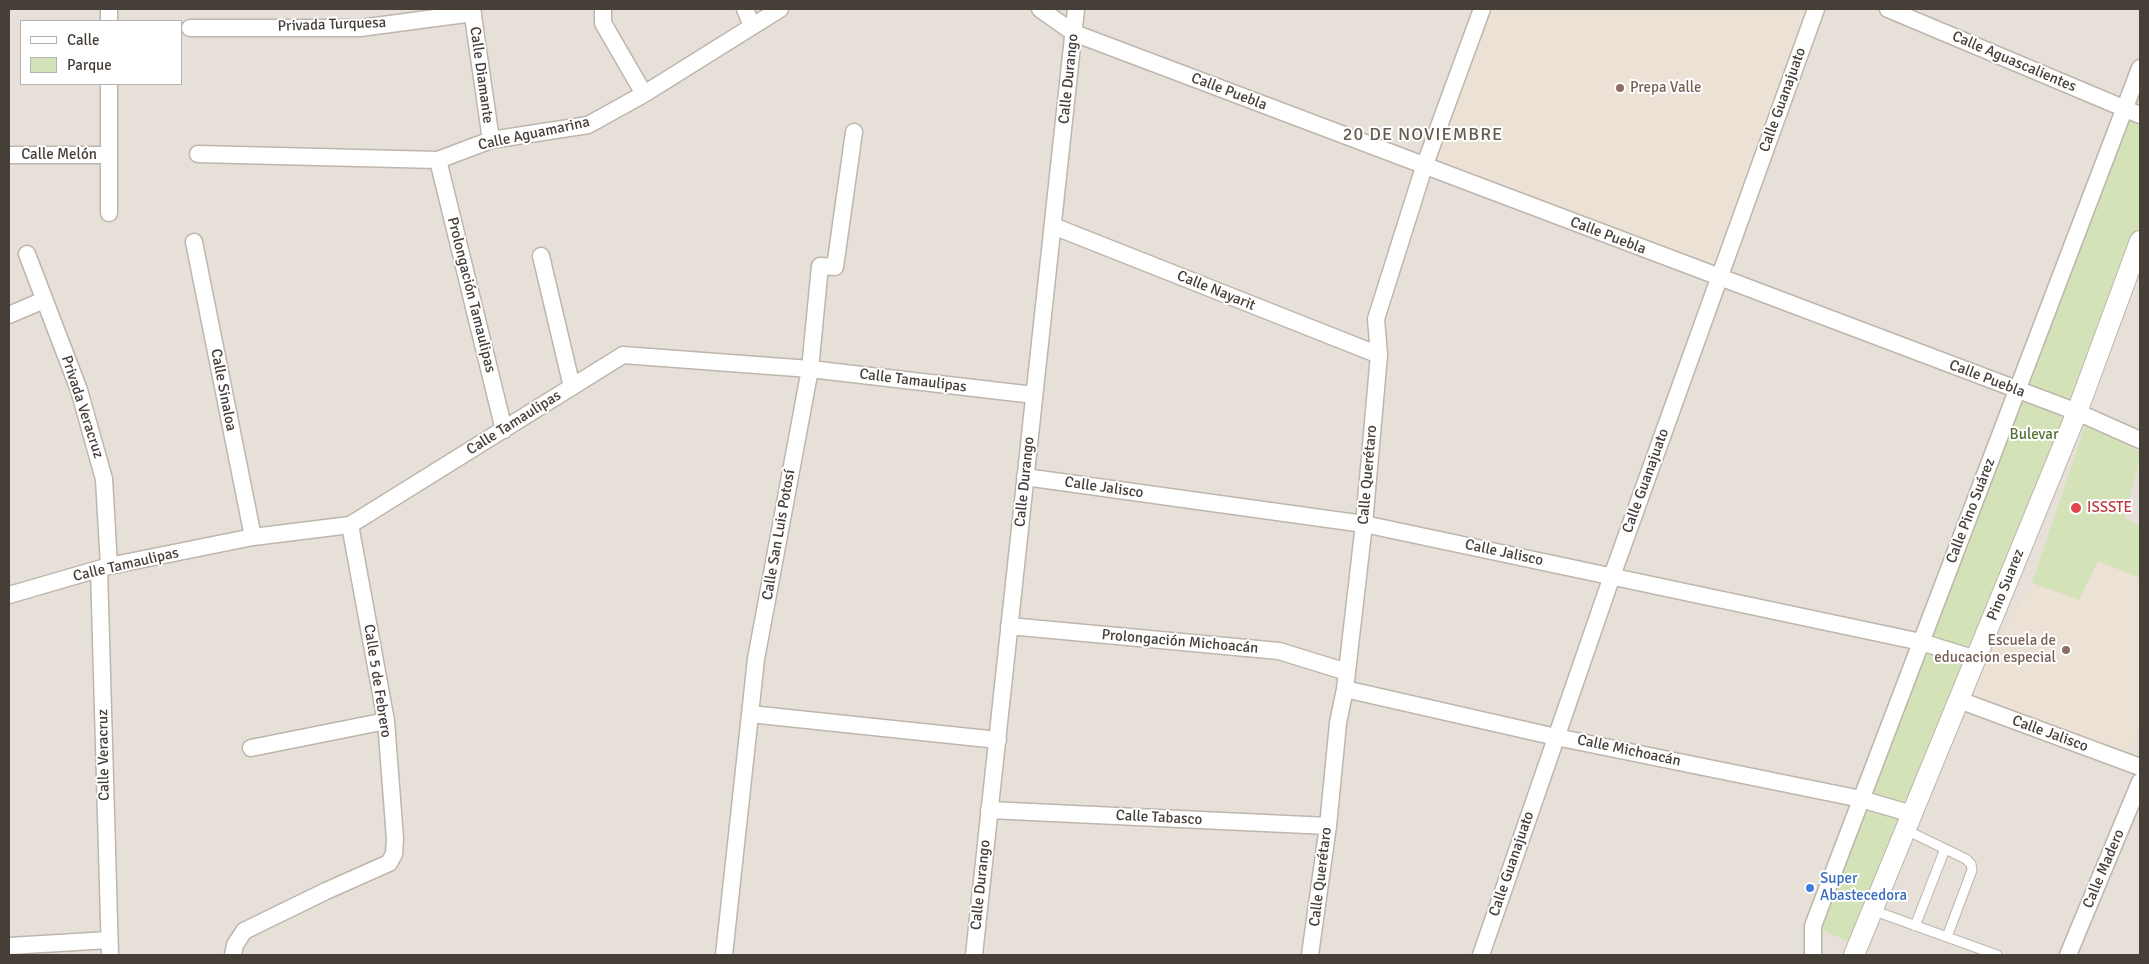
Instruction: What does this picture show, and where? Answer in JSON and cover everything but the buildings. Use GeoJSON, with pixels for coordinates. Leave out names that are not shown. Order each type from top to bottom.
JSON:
{"type":"FeatureCollection","features":[{"type":"Feature","properties":{"kind":"street"},"geometry":{"type":"LineString","coordinates":[[602,9],[603,23],[644,94]]}},
{"type":"Feature","properties":{"kind":"street"},"geometry":{"type":"LineString","coordinates":[[745,9],[752,26]]}},
{"type":"Feature","properties":{"kind":"street","name":"Calle Aguamarina"},"geometry":{"type":"LineString","coordinates":[[198,154],[438,160],[491,140],[588,125],[644,94],[780,9]]}},
{"type":"Feature","properties":{"kind":"street"},"geometry":{"type":"LineString","coordinates":[[1040,9],[1074,34]]}},
{"type":"Feature","properties":{"kind":"street","name":"Calle Durango"},"geometry":{"type":"LineString","coordinates":[[974,955],[1076,9]]}},
{"type":"Feature","properties":{"kind":"street","name":"Calle Querétaro"},"geometry":{"type":"LineString","coordinates":[[1310,955],[1328,826],[1338,723],[1346,689],[1364,524],[1379,356],[1376,319],[1424,167],[1482,9]]}},
{"type":"Feature","properties":{"kind":"street","name":"Calle Guanajuato"},"geometry":{"type":"LineString","coordinates":[[1481,955],[1612,576],[1816,9]]}},
{"type":"Feature","properties":{"kind":"street","name":"Calle Aguascalientes"},"geometry":{"type":"LineString","coordinates":[[1888,9],[2140,115]]}},
{"type":"Feature","properties":{"kind":"street","name":"Privada Turquesa"},"geometry":{"type":"LineString","coordinates":[[190,28],[360,28],[473,11]]}},
{"type":"Feature","properties":{"kind":"street","name":"Calle Diamante"},"geometry":{"type":"LineString","coordinates":[[473,11],[491,140]]}},
{"type":"Feature","properties":{"kind":"street","name":"Calle Puebla"},"geometry":{"type":"LineString","coordinates":[[1074,34],[2077,412],[2140,440]]}},
{"type":"Feature","properties":{"kind":"street","name":"Calle Pino Suárez"},"geometry":{"type":"LineString","coordinates":[[1813,955],[1813,926],[2140,68]]}},
{"type":"Feature","properties":{"kind":"street"},"geometry":{"type":"LineString","coordinates":[[108,213],[109,85]]}},
{"type":"Feature","properties":{"kind":"street","name":"Calle San Luis Potosí"},"geometry":{"type":"LineString","coordinates":[[724,955],[756,659],[810,369],[820,266],[835,267],[854,132]]}},
{"type":"Feature","properties":{"kind":"street","name":"Calle Melón"},"geometry":{"type":"LineString","coordinates":[[9,155],[109,155]]}},
{"type":"Feature","properties":{"kind":"street","name":"Prolongación Tamaulipas"},"geometry":{"type":"LineString","coordinates":[[438,160],[504,430]]}},
{"type":"Feature","properties":{"kind":"street","name":"Calle Nayarit"},"geometry":{"type":"LineString","coordinates":[[1053,226],[1379,356]]}},
{"type":"Feature","properties":{"kind":"street","name":"Pino Suarez"},"geometry":{"type":"LineString","coordinates":[[1854,955],[2077,412],[2140,241]]}},
{"type":"Feature","properties":{"kind":"street","name":"Calle Sinaloa"},"geometry":{"type":"LineString","coordinates":[[194,242],[253,537]]}},
{"type":"Feature","properties":{"kind":"street","name":"Privada Veracruz"},"geometry":{"type":"LineString","coordinates":[[27,254],[79,390],[104,479],[104,568]]}},
{"type":"Feature","properties":{"kind":"street"},"geometry":{"type":"LineString","coordinates":[[541,256],[572,387]]}},
{"type":"Feature","properties":{"kind":"street"},"geometry":{"type":"LineString","coordinates":[[9,315],[44,300]]}},
{"type":"Feature","properties":{"kind":"street","name":"Calle Tamaulipas"},"geometry":{"type":"LineString","coordinates":[[9,596],[104,568],[253,537],[350,524],[623,356],[810,369],[1034,395]]}},
{"type":"Feature","properties":{"kind":"street","name":"Calle Jalisco"},"geometry":{"type":"LineString","coordinates":[[1025,477],[1364,524],[1921,642],[1976,658]]}},
{"type":"Feature","properties":{"kind":"street","name":"Calle 5 de Febrero"},"geometry":{"type":"LineString","coordinates":[[233,955],[235,945],[244,931],[389,863],[394,854],[395,839],[386,721],[350,524]]}},
{"type":"Feature","properties":{"kind":"street","name":"Calle Veracruz"},"geometry":{"type":"LineString","coordinates":[[104,568],[110,948]]}},
{"type":"Feature","properties":{"kind":"street","name":"Prolongación Michoacán"},"geometry":{"type":"LineString","coordinates":[[1009,626],[1279,651],[1347,672]]}},
{"type":"Feature","properties":{"kind":"street","name":"Calle Michoacán"},"geometry":{"type":"LineString","coordinates":[[1346,689],[1556,736],[1861,799],[1909,822]]}},
{"type":"Feature","properties":{"kind":"street","name":"Calle Jalisco"},"geometry":{"type":"LineString","coordinates":[[1959,700],[2140,767]]}},
{"type":"Feature","properties":{"kind":"street"},"geometry":{"type":"LineString","coordinates":[[750,714],[998,740]]}},
{"type":"Feature","properties":{"kind":"street"},"geometry":{"type":"LineString","coordinates":[[251,748],[386,721]]}},
{"type":"Feature","properties":{"kind":"street","name":"Calle Madero"},"geometry":{"type":"LineString","coordinates":[[2068,955],[2140,782]]}},
{"type":"Feature","properties":{"kind":"street","name":"Calle Tabasco"},"geometry":{"type":"LineString","coordinates":[[989,810],[1328,826]]}},
{"type":"Feature","properties":{"kind":"street"},"geometry":{"type":"LineString","coordinates":[[9,946],[110,948]]}},
{"type":"Feature","properties":{"kind":"lane"},"geometry":{"type":"LineString","coordinates":[[1909,822],[1945,849],[1966,859],[1971,864],[1972,870],[1947,937]]}},
{"type":"Feature","properties":{"kind":"lane"},"geometry":{"type":"LineString","coordinates":[[1916,926],[1945,849]]}},
{"type":"Feature","properties":{"kind":"lane"},"geometry":{"type":"LineString","coordinates":[[1872,910],[1997,955]]}},
{"type":"Feature","properties":{"kind":"shaded area"},"geometry":{"type":"Polygon","coordinates":[[[9,9],[2140,9],[2140,955],[9,955],[9,9]]]}},
{"type":"Feature","properties":{"kind":"shaded area","name":"Prepa Valle"},"geometry":{"type":"Polygon","coordinates":[[[1482,9],[1816,9],[1718,278],[1424,167],[1482,9]]]}},
{"type":"Feature","properties":{"kind":"shaded area","name":"Escuela de educacion especial"},"geometry":{"type":"Polygon","coordinates":[[[2097,561],[2140,578],[2140,724],[2126,760],[1963,699],[2032,583],[2079,600],[2097,561]]]}},
{"type":"Feature","properties":{"kind":"green space","name":"Bulevar"},"geometry":{"type":"Polygon","coordinates":[[[2140,68],[2140,241],[1858,946],[1813,926],[2140,68]]]}},
{"type":"Feature","properties":{"kind":"green space"},"geometry":{"type":"Polygon","coordinates":[[[2086,423],[2140,452],[2140,459],[2124,518],[2140,525],[2140,578],[2098,561],[2079,600],[2032,583],[2086,423]]]}},
{"type":"Feature","properties":{"kind":"place","name":"Prepa Valle"},"geometry":{"type":"Point","coordinates":[1620,88]}},
{"type":"Feature","properties":{"kind":"place","name":"ISSSTE"},"geometry":{"type":"Point","coordinates":[2076,508]}},
{"type":"Feature","properties":{"kind":"place","name":"Escuela de educacion especial"},"geometry":{"type":"Point","coordinates":[2066,650]}},
{"type":"Feature","properties":{"kind":"place","name":"Super Abastecedora"},"geometry":{"type":"Point","coordinates":[1810,888]}},
{"type":"Feature","properties":{"kind":"district","name":"20 DE NOVIEMBRE"},"geometry":{"type":"Point","coordinates":[1423,135]}}]}
